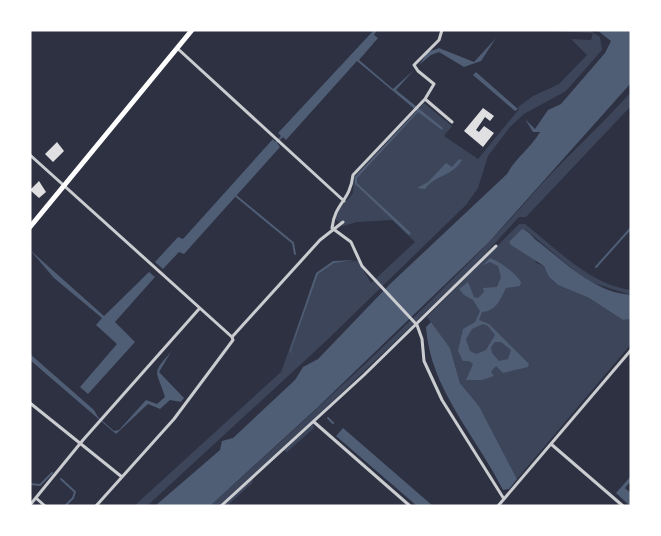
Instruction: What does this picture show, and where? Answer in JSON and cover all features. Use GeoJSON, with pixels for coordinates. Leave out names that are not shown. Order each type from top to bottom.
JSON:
{"type":"FeatureCollection","features":[{"type":"Feature","properties":{"kind":"main road"},"geometry":{"type":"LineString","coordinates":[[30,227],[192,30]]}},
{"type":"Feature","properties":{"kind":"street"},"geometry":{"type":"LineString","coordinates":[[332,228],[334,213],[351,192],[353,175],[425,99],[434,84],[414,65],[432,49],[439,40],[442,30]]}},
{"type":"Feature","properties":{"kind":"street"},"geometry":{"type":"LineString","coordinates":[[177,48],[279,139],[344,201]]}},
{"type":"Feature","properties":{"kind":"street"},"geometry":{"type":"LineString","coordinates":[[425,99],[452,122]]}},
{"type":"Feature","properties":{"kind":"street"},"geometry":{"type":"LineString","coordinates":[[30,155],[232,337]]}},
{"type":"Feature","properties":{"kind":"street"},"geometry":{"type":"LineString","coordinates":[[96,506],[174,419],[233,340],[232,337],[332,228],[343,222]]}},
{"type":"Feature","properties":{"kind":"street"},"geometry":{"type":"LineString","coordinates":[[332,228],[351,242],[362,266],[377,285],[416,324],[422,339],[424,361],[442,400],[504,499]]}},
{"type":"Feature","properties":{"kind":"street"},"geometry":{"type":"LineString","coordinates":[[221,506],[314,422],[496,246]]}},
{"type":"Feature","properties":{"kind":"street"},"geometry":{"type":"LineString","coordinates":[[30,505],[98,423],[199,309]]}},
{"type":"Feature","properties":{"kind":"street"},"geometry":{"type":"LineString","coordinates":[[498,506],[631,350]]}},
{"type":"Feature","properties":{"kind":"street"},"geometry":{"type":"LineString","coordinates":[[30,403],[122,477]]}},
{"type":"Feature","properties":{"kind":"street"},"geometry":{"type":"LineString","coordinates":[[314,422],[410,506]]}},
{"type":"Feature","properties":{"kind":"street"},"geometry":{"type":"LineString","coordinates":[[551,444],[623,506]]}},
{"type":"Feature","properties":{"kind":"street"},"geometry":{"type":"LineString","coordinates":[[36,498],[45,506]]}},
{"type":"Feature","properties":{"kind":"shaded area"},"geometry":{"type":"Polygon","coordinates":[[[374,30],[377,30],[374,35],[378,38],[359,60],[393,89],[414,70],[396,90],[443,128],[442,130],[418,112],[357,178],[357,183],[411,233],[409,235],[355,184],[355,177],[417,111],[357,61],[286,140],[283,137],[277,143],[280,147],[184,254],[179,252],[163,269],[155,262],[178,237],[183,239],[273,139],[275,142],[281,136],[278,133],[374,30]]]}},
{"type":"Feature","properties":{"kind":"shaded area"},"geometry":{"type":"Polygon","coordinates":[[[534,30],[589,30],[600,37],[602,50],[566,91],[524,114],[510,127],[488,156],[478,188],[466,205],[324,343],[147,506],[134,506],[281,372],[316,274],[333,262],[358,261],[371,283],[415,242],[392,220],[357,222],[343,226],[336,220],[336,213],[353,193],[354,177],[424,103],[452,126],[444,136],[478,159],[519,109],[518,107],[533,96],[559,84],[587,55],[571,39],[591,40],[593,33],[534,30]]]}},
{"type":"Feature","properties":{"kind":"shaded area"},"geometry":{"type":"Polygon","coordinates":[[[597,30],[631,30],[631,83],[489,242],[317,408],[210,506],[155,506],[220,450],[222,441],[233,438],[295,380],[303,367],[318,359],[390,284],[507,174],[540,132],[533,132],[525,119],[535,129],[548,110],[561,104],[605,53],[611,41],[597,30]]]}},
{"type":"Feature","properties":{"kind":"shaded area"},"geometry":{"type":"Polygon","coordinates":[[[496,38],[481,61],[464,67],[439,52],[431,55],[419,65],[428,52],[439,48],[474,62],[496,38]]]}},
{"type":"Feature","properties":{"kind":"shaded area"},"geometry":{"type":"Polygon","coordinates":[[[476,72],[518,109],[515,111],[473,75],[476,72]]]}},
{"type":"Feature","properties":{"kind":"shaded area"},"geometry":{"type":"Polygon","coordinates":[[[631,92],[631,106],[526,217],[519,217],[476,264],[312,421],[314,428],[287,452],[282,449],[255,473],[252,483],[227,506],[210,506],[420,311],[631,92]]]}},
{"type":"Feature","properties":{"kind":"shaded area"},"geometry":{"type":"Polygon","coordinates":[[[459,159],[462,160],[454,170],[429,184],[425,189],[417,188],[428,182],[446,163],[452,167],[459,159]]]}},
{"type":"Feature","properties":{"kind":"shaded area"},"geometry":{"type":"Polygon","coordinates":[[[519,224],[525,224],[587,273],[601,281],[631,290],[631,295],[587,281],[525,229],[536,263],[545,266],[549,277],[558,285],[589,298],[623,320],[631,319],[631,344],[517,479],[479,406],[460,383],[450,348],[427,317],[519,224]]]}},
{"type":"Feature","properties":{"kind":"shaded area"},"geometry":{"type":"Polygon","coordinates":[[[522,229],[593,283],[605,289],[631,295],[631,319],[623,320],[589,298],[558,285],[549,277],[544,266],[509,242],[522,229]]]}},
{"type":"Feature","properties":{"kind":"shaded area"},"geometry":{"type":"Polygon","coordinates":[[[30,250],[104,316],[149,272],[155,277],[115,322],[135,342],[88,394],[80,387],[117,344],[96,325],[102,318],[54,278],[30,250]]]}},
{"type":"Feature","properties":{"kind":"shaded area"},"geometry":{"type":"Polygon","coordinates":[[[490,258],[507,268],[521,282],[520,286],[506,288],[497,304],[491,310],[482,312],[479,320],[489,324],[529,364],[528,367],[503,373],[496,366],[491,372],[494,376],[482,380],[466,380],[473,364],[463,361],[458,351],[463,329],[475,322],[480,311],[473,300],[459,289],[468,282],[474,297],[478,298],[484,292],[483,288],[497,287],[501,277],[498,266],[490,262],[482,266],[490,258]],[[483,324],[472,329],[466,339],[470,351],[476,354],[486,350],[495,335],[488,326],[483,324]],[[495,342],[491,347],[492,353],[499,361],[508,359],[511,350],[501,342],[495,342]]]}},
{"type":"Feature","properties":{"kind":"shaded area"},"geometry":{"type":"Polygon","coordinates":[[[356,260],[334,263],[318,274],[291,350],[292,355],[290,350],[316,273],[333,261],[356,260]]]}},
{"type":"Feature","properties":{"kind":"shaded area"},"geometry":{"type":"Polygon","coordinates":[[[431,322],[450,348],[460,383],[479,406],[517,479],[509,489],[503,490],[445,392],[429,350],[426,327],[431,322]]]}},
{"type":"Feature","properties":{"kind":"shaded area"},"geometry":{"type":"Polygon","coordinates":[[[171,352],[159,372],[184,398],[181,402],[170,400],[160,409],[148,404],[116,434],[30,360],[30,354],[94,410],[98,417],[114,431],[119,430],[146,400],[157,404],[165,397],[157,373],[160,365],[171,352]]]}},
{"type":"Feature","properties":{"kind":"shaded area"},"geometry":{"type":"Polygon","coordinates":[[[343,428],[433,506],[417,506],[336,436],[343,428]]]}},
{"type":"Feature","properties":{"kind":"shaded area"},"geometry":{"type":"Polygon","coordinates":[[[631,476],[631,481],[625,488],[631,493],[630,506],[616,493],[631,476]]]}},
{"type":"Feature","properties":{"kind":"building"},"geometry":{"type":"Polygon","coordinates":[[[483,108],[494,116],[490,121],[485,117],[476,130],[479,132],[484,126],[494,133],[483,147],[464,131],[483,108]]]}},
{"type":"Feature","properties":{"kind":"building"},"geometry":{"type":"Polygon","coordinates":[[[57,142],[64,151],[53,162],[45,154],[57,142]]]}},
{"type":"Feature","properties":{"kind":"building"},"geometry":{"type":"Polygon","coordinates":[[[39,181],[46,192],[39,198],[30,190],[39,181]]]}},
{"type":"Feature","properties":{"kind":"waterway"},"geometry":{"type":"LineString","coordinates":[[236,196],[293,243],[295,254]]}},
{"type":"Feature","properties":{"kind":"waterway"},"geometry":{"type":"LineString","coordinates":[[596,267],[631,228]]}},
{"type":"Feature","properties":{"kind":"waterway"},"geometry":{"type":"LineString","coordinates":[[328,418],[333,423]]}},
{"type":"Feature","properties":{"kind":"waterway"},"geometry":{"type":"LineString","coordinates":[[30,484],[40,485],[52,473]]}},
{"type":"Feature","properties":{"kind":"waterway"},"geometry":{"type":"LineString","coordinates":[[61,479],[75,492],[73,498],[65,506]]}}]}
